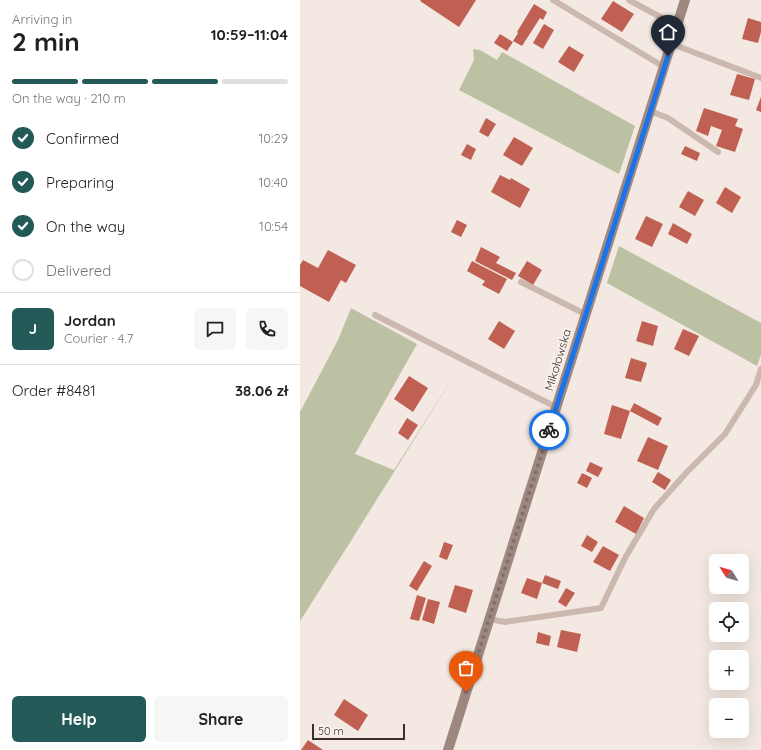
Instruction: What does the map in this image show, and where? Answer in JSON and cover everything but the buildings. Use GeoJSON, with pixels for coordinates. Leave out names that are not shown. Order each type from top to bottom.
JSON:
{"type":"FeatureCollection","features":[{"type":"Feature","properties":{"kind":"main road","name":"Mikołowska"},"geometry":{"type":"LineString","coordinates":[[448,750],[685,0]]}},
{"type":"Feature","properties":{"kind":"lane"},"geometry":{"type":"LineString","coordinates":[[553,0],[664,67]]}},
{"type":"Feature","properties":{"kind":"lane"},"geometry":{"type":"LineString","coordinates":[[629,0],[677,26]]}},
{"type":"Feature","properties":{"kind":"lane"},"geometry":{"type":"LineString","coordinates":[[672,44],[761,78]]}},
{"type":"Feature","properties":{"kind":"lane"},"geometry":{"type":"LineString","coordinates":[[650,111],[668,118],[718,152]]}},
{"type":"Feature","properties":{"kind":"lane"},"geometry":{"type":"LineString","coordinates":[[521,282],[585,314]]}},
{"type":"Feature","properties":{"kind":"lane"},"geometry":{"type":"LineString","coordinates":[[375,315],[556,407]]}},
{"type":"Feature","properties":{"kind":"lane"},"geometry":{"type":"LineString","coordinates":[[489,619],[505,622],[601,608],[625,558],[654,509],[687,472],[725,434],[756,385],[761,370]]}},
{"type":"Feature","properties":{"kind":"green space"},"geometry":{"type":"Polygon","coordinates":[[[473,49],[480,50],[497,60],[502,52],[635,126],[619,174],[459,90],[474,60],[473,49]]]}},
{"type":"Feature","properties":{"kind":"green space"},"geometry":{"type":"Polygon","coordinates":[[[619,246],[761,323],[761,355],[757,366],[607,283],[619,246]]]}},
{"type":"Feature","properties":{"kind":"green space"},"geometry":{"type":"Polygon","coordinates":[[[351,308],[417,344],[355,454],[394,470],[459,368],[300,621],[300,412],[338,340],[351,308]]]}},
{"type":"Feature","properties":{"kind":"way so far"},"geometry":{"type":"LineString","coordinates":[[466,692],[549,430]]}},
{"type":"Feature","properties":{"kind":"route"},"geometry":{"type":"LineString","coordinates":[[549,430],[668,56]]}}]}
